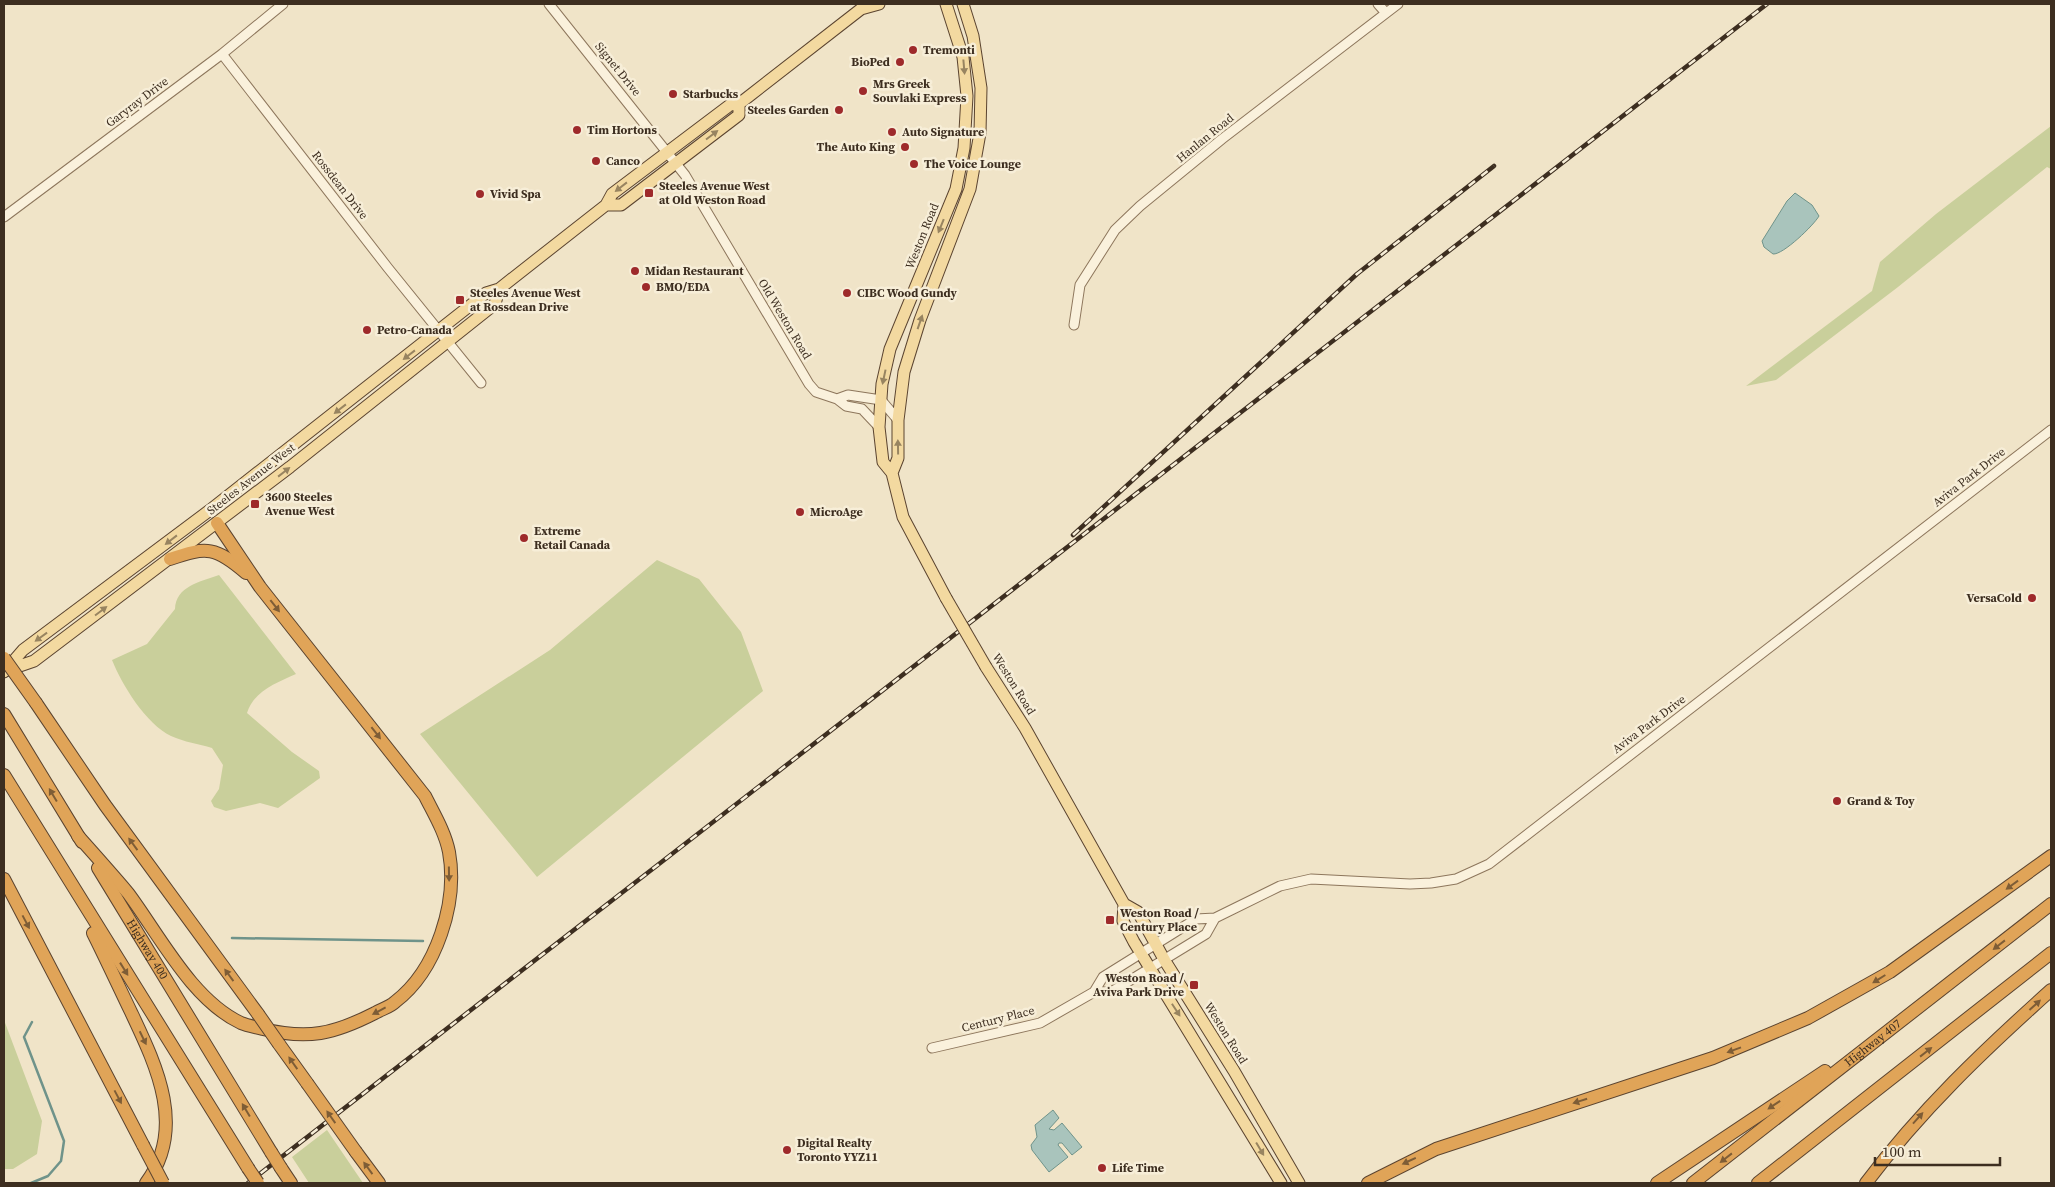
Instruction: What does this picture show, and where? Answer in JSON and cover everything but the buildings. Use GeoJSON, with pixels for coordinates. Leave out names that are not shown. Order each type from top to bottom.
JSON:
{"type":"FeatureCollection","features":[{"type":"Feature","properties":{"kind":"highway"},"geometry":{"type":"LineString","coordinates":[[78,836],[128,893],[192,981],[216,1008],[242,1024],[290,1036],[320,1034],[352,1025],[395,1002],[416,980],[443,931],[450,900],[449,852],[441,829],[425,796],[260,587],[217,523]]}},
{"type":"Feature","properties":{"kind":"highway"},"geometry":{"type":"LineString","coordinates":[[170,560],[196,550],[208,549],[224,556],[260,587]]}},
{"type":"Feature","properties":{"kind":"highway"},"geometry":{"type":"LineString","coordinates":[[4,658],[105,805],[379,1183]]}},
{"type":"Feature","properties":{"kind":"highway","name":"Highway 400"},"geometry":{"type":"LineString","coordinates":[[6,717],[291,1183]]}},
{"type":"Feature","properties":{"kind":"highway"},"geometry":{"type":"LineString","coordinates":[[4,774],[258,1183]]}},
{"type":"Feature","properties":{"kind":"highway"},"geometry":{"type":"LineString","coordinates":[[1368,1183],[1405,1163],[1452,1143],[1713,1058],[1808,1018],[1890,972],[2051,856]]}},
{"type":"Feature","properties":{"kind":"highway"},"geometry":{"type":"LineString","coordinates":[[62,867],[148,1049],[161,1082],[166,1107],[166,1134],[158,1162],[146,1183]]}},
{"type":"Feature","properties":{"kind":"highway"},"geometry":{"type":"LineString","coordinates":[[4,879],[163,1183]]}},
{"type":"Feature","properties":{"kind":"highway","name":"Highway 407"},"geometry":{"type":"LineString","coordinates":[[1693,1183],[2051,904]]}},
{"type":"Feature","properties":{"kind":"highway"},"geometry":{"type":"LineString","coordinates":[[1758,1183],[2051,953]]}},
{"type":"Feature","properties":{"kind":"highway"},"geometry":{"type":"LineString","coordinates":[[1866,1183],[1915,1122],[1954,1079],[2051,990]]}},
{"type":"Feature","properties":{"kind":"highway"},"geometry":{"type":"LineString","coordinates":[[1657,1183],[1916,1010]]}},
{"type":"Feature","properties":{"kind":"highway"},"geometry":{"type":"LineString","coordinates":[[1772,1183],[1874,1093]]}},
{"type":"Feature","properties":{"kind":"main road","name":"Steeles Avenue West"},"geometry":{"type":"LineString","coordinates":[[4,672],[23,650],[210,510],[486,294],[499,289],[606,205],[612,194],[667,151],[730,105],[739,104],[862,6],[879,4]]}},
{"type":"Feature","properties":{"kind":"main road","name":"Weston Road"},"geometry":{"type":"LineString","coordinates":[[946,4],[963,57],[966,96],[964,148],[956,188],[890,349],[881,400],[879,427],[883,462],[892,473],[903,517],[946,598],[1025,728],[1124,904],[1138,912],[1165,961],[1234,1071],[1298,1183]]}},
{"type":"Feature","properties":{"kind":"main road","name":"Weston Road"},"geometry":{"type":"LineString","coordinates":[[892,473],[898,458],[898,420],[904,372],[920,320],[970,189],[980,133],[981,88],[973,36],[963,4]]}},
{"type":"Feature","properties":{"kind":"main road","name":"Steeles Avenue West"},"geometry":{"type":"LineString","coordinates":[[606,205],[621,205],[739,116],[739,104]]}},
{"type":"Feature","properties":{"kind":"main road","name":"Steeles Avenue West"},"geometry":{"type":"LineString","coordinates":[[4,672],[34,661],[170,560],[495,304],[499,289]]}},
{"type":"Feature","properties":{"kind":"main road"},"geometry":{"type":"LineString","coordinates":[[210,510],[217,523]]}},
{"type":"Feature","properties":{"kind":"main road","name":"Weston Road"},"geometry":{"type":"LineString","coordinates":[[1124,904],[1123,920],[1141,954],[1280,1183]]}},
{"type":"Feature","properties":{"kind":"street","name":"Garyray Drive"},"geometry":{"type":"LineString","coordinates":[[4,217],[222,54],[283,4]]}},
{"type":"Feature","properties":{"kind":"street","name":"Signet Drive"},"geometry":{"type":"LineString","coordinates":[[548,4],[676,162]]}},
{"type":"Feature","properties":{"kind":"street"},"geometry":{"type":"LineString","coordinates":[[1378,4],[1386,13]]}},
{"type":"Feature","properties":{"kind":"street","name":"Hanlan Road"},"geometry":{"type":"LineString","coordinates":[[1074,325],[1080,285],[1114,230],[1140,206],[1222,140],[1398,4]]}},
{"type":"Feature","properties":{"kind":"street","name":"Rossdean Drive"},"geometry":{"type":"LineString","coordinates":[[222,54],[481,383]]}},
{"type":"Feature","properties":{"kind":"street","name":"Old Weston Road"},"geometry":{"type":"LineString","coordinates":[[676,162],[809,384],[816,392],[836,399],[846,406],[862,409],[879,427]]}},
{"type":"Feature","properties":{"kind":"street","name":"Old Weston Road"},"geometry":{"type":"LineString","coordinates":[[836,399],[848,395],[881,400]]}},
{"type":"Feature","properties":{"kind":"street"},"geometry":{"type":"LineString","coordinates":[[881,400],[898,420]]}},
{"type":"Feature","properties":{"kind":"street","name":"Aviva Park Drive"},"geometry":{"type":"LineString","coordinates":[[1141,954],[1196,920],[1215,918],[1280,886],[1311,879],[1410,884],[1431,883],[1456,879],[1489,864],[2051,430]]}},
{"type":"Feature","properties":{"kind":"street","name":"Aviva Park Drive"},"geometry":{"type":"LineString","coordinates":[[1150,969],[1206,934],[1215,918]]}},
{"type":"Feature","properties":{"kind":"street","name":"Century Place"},"geometry":{"type":"LineString","coordinates":[[1094,992],[1103,976],[1141,954]]}},
{"type":"Feature","properties":{"kind":"street","name":"Century Place"},"geometry":{"type":"LineString","coordinates":[[932,1048],[1040,1023],[1094,992],[1111,992],[1150,969]]}},
{"type":"Feature","properties":{"kind":"green space"},"geometry":{"type":"Polygon","coordinates":[[[2051,126],[2051,169],[2047,167],[1898,287],[1776,380],[1746,386],[1872,291],[1880,262],[1936,214],[2051,126]]]}},
{"type":"Feature","properties":{"kind":"green space"},"geometry":{"type":"Polygon","coordinates":[[[657,560],[699,579],[741,632],[763,691],[537,877],[420,734],[550,650],[657,560]]]}},
{"type":"Feature","properties":{"kind":"green space"},"geometry":{"type":"Polygon","coordinates":[[[219,575],[296,674],[260,693],[250,705],[247,713],[292,752],[319,771],[320,778],[278,808],[260,803],[226,811],[214,807],[211,801],[219,789],[223,765],[212,748],[171,736],[153,723],[128,692],[112,660],[147,644],[175,609],[176,601],[184,590],[219,575]]]}},
{"type":"Feature","properties":{"kind":"green space"},"geometry":{"type":"Polygon","coordinates":[[[4,1020],[42,1121],[37,1154],[13,1169],[4,1169],[4,1020]]]}},
{"type":"Feature","properties":{"kind":"green space"},"geometry":{"type":"Polygon","coordinates":[[[327,1130],[363,1183],[309,1183],[292,1157],[327,1130]]]}},
{"type":"Feature","properties":{"kind":"water"},"geometry":{"type":"Polygon","coordinates":[[[1795,193],[1812,205],[1819,216],[1791,245],[1773,254],[1764,247],[1762,241],[1787,201],[1795,193]]]}},
{"type":"Feature","properties":{"kind":"water"},"geometry":{"type":"Polygon","coordinates":[[[1053,1110],[1059,1118],[1049,1129],[1054,1130],[1062,1123],[1082,1147],[1072,1155],[1062,1143],[1059,1143],[1058,1145],[1068,1157],[1049,1172],[1032,1150],[1031,1145],[1037,1137],[1035,1125],[1053,1110]]]}},
{"type":"Feature","properties":{"kind":"waterway"},"geometry":{"type":"LineString","coordinates":[[232,938],[423,941]]}},
{"type":"Feature","properties":{"kind":"waterway"},"geometry":{"type":"LineString","coordinates":[[31,1183],[48,1176],[61,1161],[64,1141],[24,1037],[32,1022]]}},
{"type":"Feature","properties":{"kind":"railway"},"geometry":{"type":"LineString","coordinates":[[248,1183],[1767,4]]}},
{"type":"Feature","properties":{"kind":"railway"},"geometry":{"type":"LineString","coordinates":[[1073,535],[1357,274],[1494,166]]}},
{"type":"Feature","properties":{"kind":"place","name":"Tremonti"},"geometry":{"type":"Point","coordinates":[913,50]}},
{"type":"Feature","properties":{"kind":"place","name":"BioPed"},"geometry":{"type":"Point","coordinates":[900,62]}},
{"type":"Feature","properties":{"kind":"place","name":"Mrs Greek Souvlaki Express"},"geometry":{"type":"Point","coordinates":[863,91]}},
{"type":"Feature","properties":{"kind":"place","name":"Starbucks"},"geometry":{"type":"Point","coordinates":[673,94]}},
{"type":"Feature","properties":{"kind":"place","name":"Steeles Garden"},"geometry":{"type":"Point","coordinates":[839,110]}},
{"type":"Feature","properties":{"kind":"place","name":"Tim Hortons"},"geometry":{"type":"Point","coordinates":[577,130]}},
{"type":"Feature","properties":{"kind":"place","name":"Auto Signature"},"geometry":{"type":"Point","coordinates":[892,132]}},
{"type":"Feature","properties":{"kind":"place","name":"The Auto King"},"geometry":{"type":"Point","coordinates":[905,147]}},
{"type":"Feature","properties":{"kind":"place","name":"Canco"},"geometry":{"type":"Point","coordinates":[596,161]}},
{"type":"Feature","properties":{"kind":"place","name":"The Voice Lounge"},"geometry":{"type":"Point","coordinates":[914,164]}},
{"type":"Feature","properties":{"kind":"place","name":"Steeles Avenue West at Old Weston Road"},"geometry":{"type":"Point","coordinates":[649,193]}},
{"type":"Feature","properties":{"kind":"place","name":"Vivid Spa"},"geometry":{"type":"Point","coordinates":[480,194]}},
{"type":"Feature","properties":{"kind":"place","name":"Midan Restaurant"},"geometry":{"type":"Point","coordinates":[635,271]}},
{"type":"Feature","properties":{"kind":"place","name":"BMO/EDA"},"geometry":{"type":"Point","coordinates":[646,287]}},
{"type":"Feature","properties":{"kind":"place","name":"CIBC Wood Gundy"},"geometry":{"type":"Point","coordinates":[847,293]}},
{"type":"Feature","properties":{"kind":"place","name":"Steeles Avenue West at Rossdean Drive"},"geometry":{"type":"Point","coordinates":[460,300]}},
{"type":"Feature","properties":{"kind":"place","name":"Petro-Canada"},"geometry":{"type":"Point","coordinates":[367,330]}},
{"type":"Feature","properties":{"kind":"place","name":"3600 Steeles Avenue West"},"geometry":{"type":"Point","coordinates":[255,504]}},
{"type":"Feature","properties":{"kind":"place","name":"MicroAge"},"geometry":{"type":"Point","coordinates":[800,512]}},
{"type":"Feature","properties":{"kind":"place","name":"Extreme Retail Canada"},"geometry":{"type":"Point","coordinates":[524,538]}},
{"type":"Feature","properties":{"kind":"place","name":"VersaCold"},"geometry":{"type":"Point","coordinates":[2032,598]}},
{"type":"Feature","properties":{"kind":"place","name":"Grand & Toy"},"geometry":{"type":"Point","coordinates":[1837,801]}},
{"type":"Feature","properties":{"kind":"place","name":"Weston Road / Century Place"},"geometry":{"type":"Point","coordinates":[1110,920]}},
{"type":"Feature","properties":{"kind":"place","name":"Weston Road / Aviva Park Drive"},"geometry":{"type":"Point","coordinates":[1194,985]}},
{"type":"Feature","properties":{"kind":"place","name":"Digital Realty Toronto YYZ11"},"geometry":{"type":"Point","coordinates":[787,1150]}},
{"type":"Feature","properties":{"kind":"place","name":"Life Time"},"geometry":{"type":"Point","coordinates":[1102,1168]}}]}
